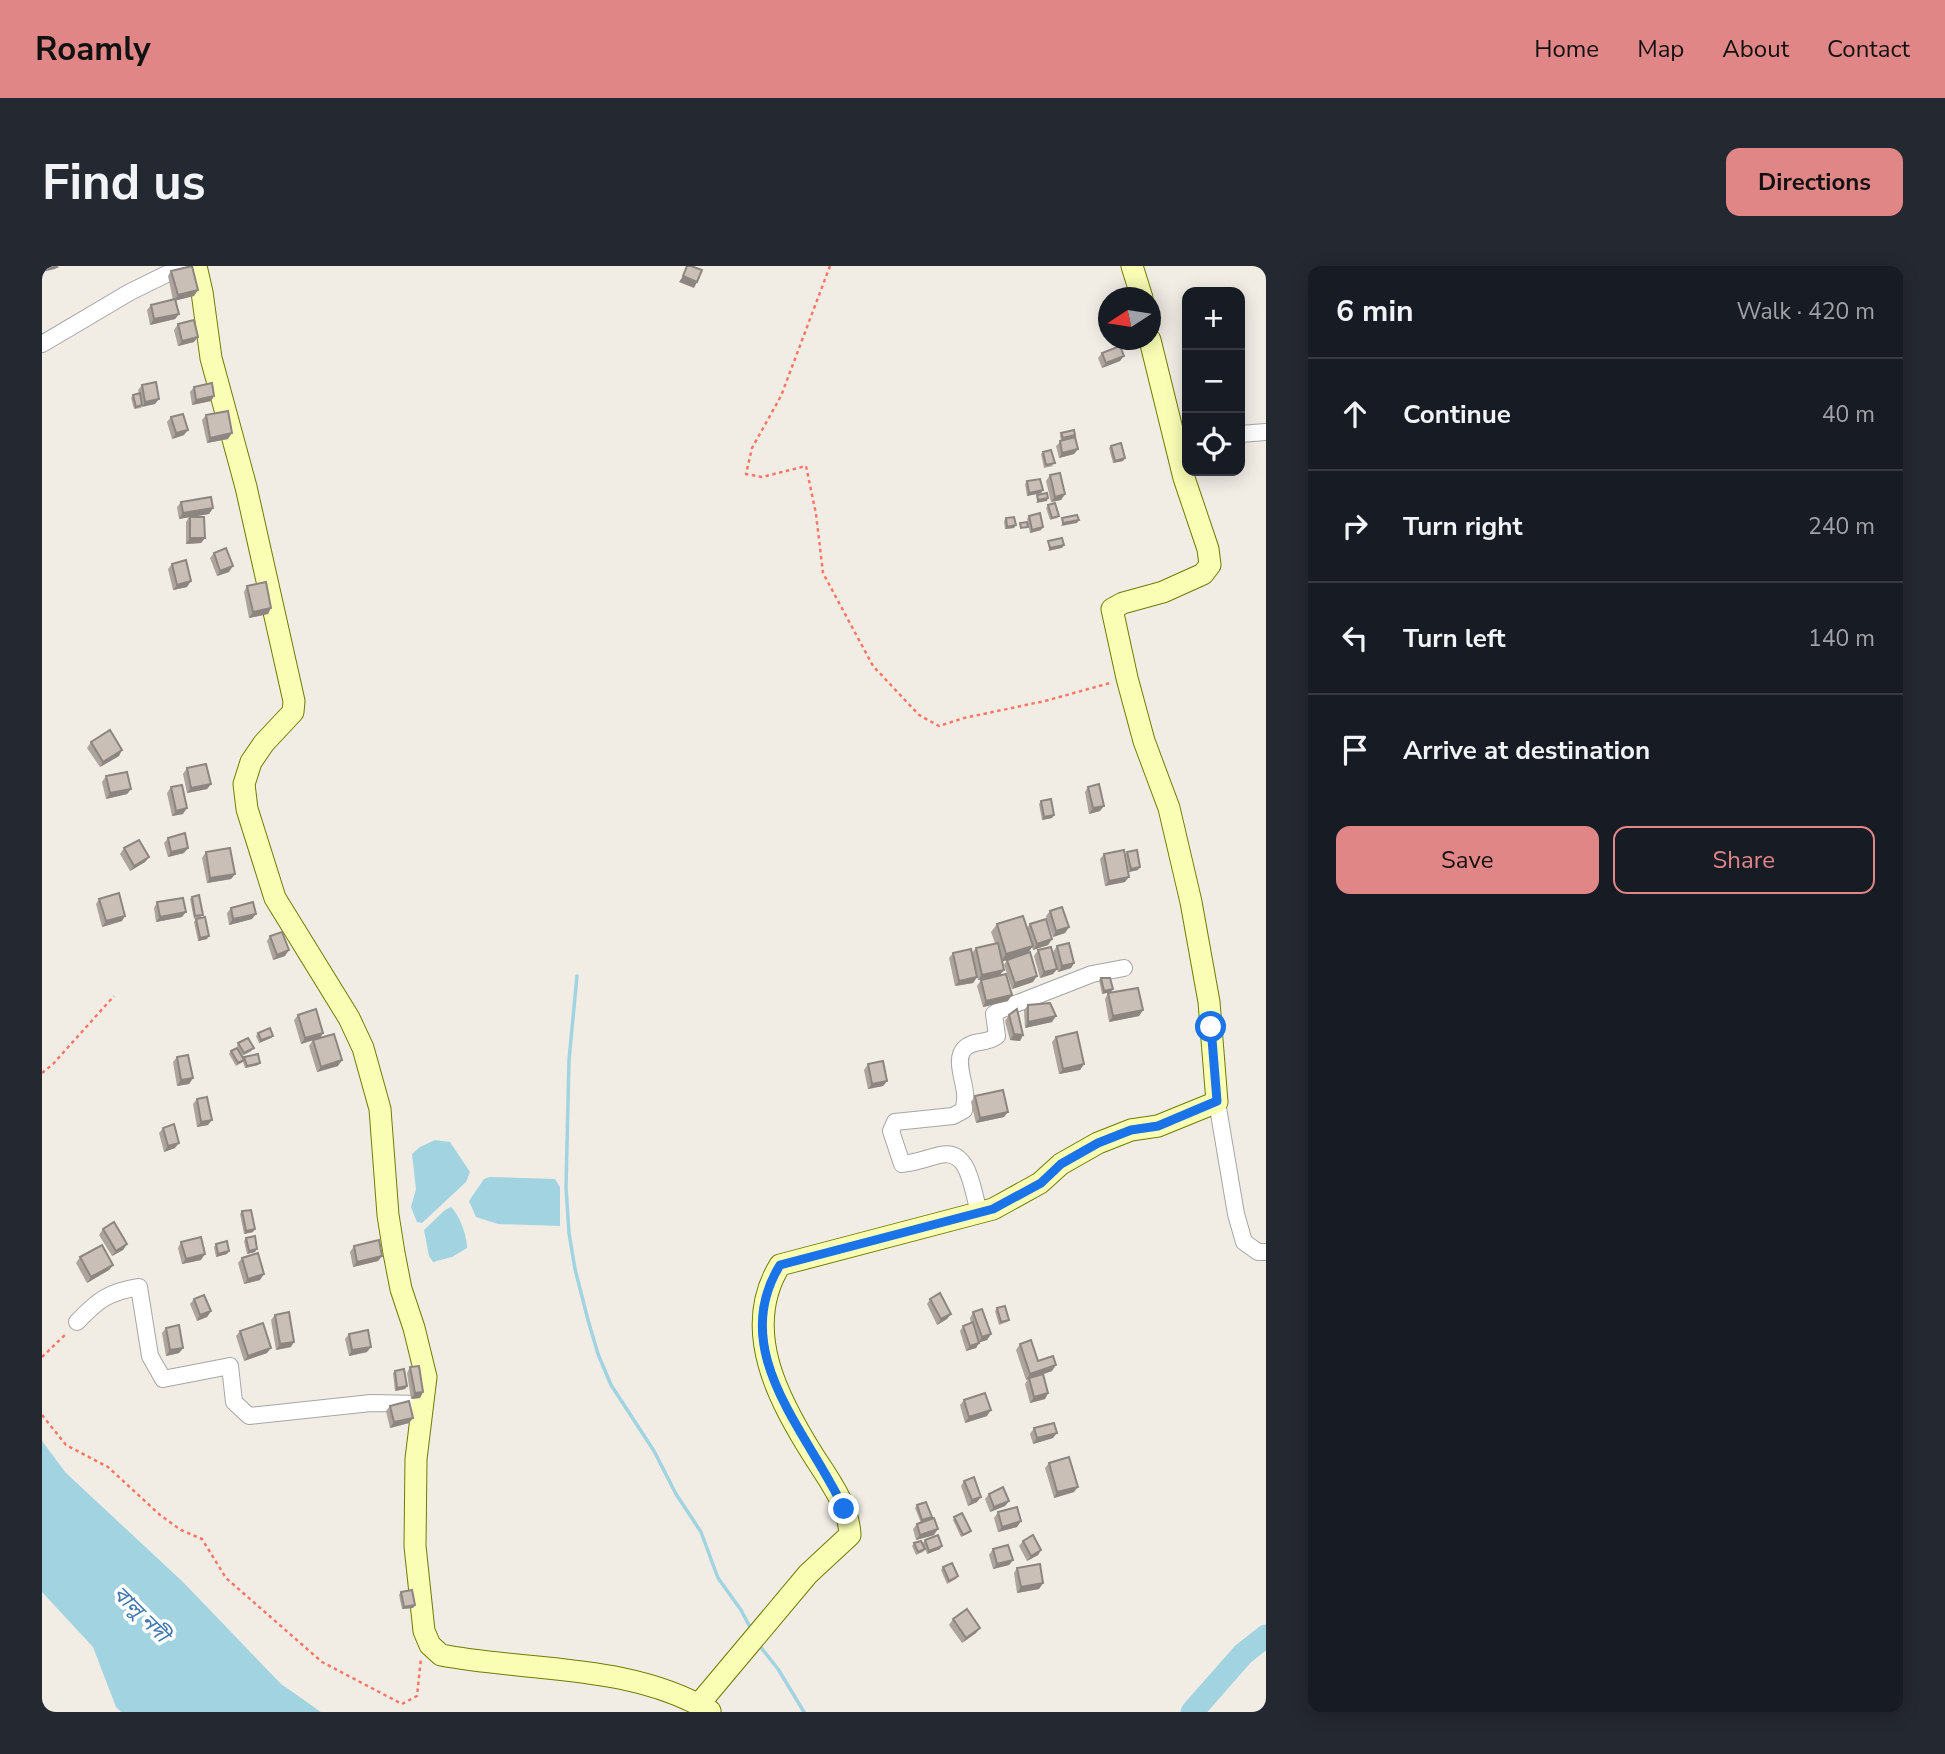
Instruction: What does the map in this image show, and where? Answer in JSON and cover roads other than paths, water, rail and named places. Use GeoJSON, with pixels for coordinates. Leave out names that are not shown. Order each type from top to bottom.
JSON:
{"type":"FeatureCollection","features":[{"type":"Feature","properties":{"kind":"street"},"geometry":{"type":"LineString","coordinates":[[42,344],[130,292],[183,266]]}},
{"type":"Feature","properties":{"kind":"street"},"geometry":{"type":"LineString","coordinates":[[196,266],[211,358],[246,487],[294,701],[293,712],[264,743],[251,762],[244,785],[247,809],[275,898],[349,1018],[363,1048],[380,1109],[388,1215],[396,1265],[426,1377],[416,1459],[414,1523],[424,1630],[430,1645],[441,1655],[618,1678],[674,1694],[705,1708],[762,1628],[817,1564],[850,1535],[850,1520],[781,1399],[770,1371],[762,1335],[762,1320],[775,1273],[780,1265],[993,1209],[1041,1183],[1061,1164],[1098,1143],[1131,1130],[1158,1126],[1217,1101]]}},
{"type":"Feature","properties":{"kind":"street"},"geometry":{"type":"LineString","coordinates":[[1132,266],[1139,287]]}},
{"type":"Feature","properties":{"kind":"street"},"geometry":{"type":"LineString","coordinates":[[1153,350],[1182,445]]}},
{"type":"Feature","properties":{"kind":"street"},"geometry":{"type":"LineString","coordinates":[[1245,434],[1266,432]]}},
{"type":"Feature","properties":{"kind":"street"},"geometry":{"type":"LineString","coordinates":[[1187,476],[1191,502],[1208,549],[1210,565],[1203,573],[1163,592],[1123,603],[1112,609],[1127,678],[1144,741],[1169,808],[1191,902],[1209,1002],[1217,1101],[1236,1214],[1244,1242],[1258,1252],[1266,1252]]}},
{"type":"Feature","properties":{"kind":"street"},"geometry":{"type":"LineString","coordinates":[[979,1212],[963,1160],[955,1154],[944,1154],[902,1164],[891,1130],[895,1122],[953,1116],[964,1110],[966,1096],[960,1057],[964,1048],[990,1042],[997,1037],[994,1014],[1091,974],[1124,968]]}},
{"type":"Feature","properties":{"kind":"street"},"geometry":{"type":"LineString","coordinates":[[77,1322],[93,1305],[116,1291],[139,1287],[150,1356],[163,1378],[230,1366],[234,1402],[249,1416],[371,1403],[423,1405]]}},
{"type":"Feature","properties":{"kind":"water"},"geometry":{"type":"Polygon","coordinates":[[[435,1140],[450,1142],[470,1172],[466,1182],[422,1223],[417,1222],[411,1207],[416,1189],[412,1154],[435,1140]]]}},
{"type":"Feature","properties":{"kind":"water"},"geometry":{"type":"Polygon","coordinates":[[[484,1179],[555,1179],[560,1187],[560,1226],[498,1224],[476,1217],[469,1201],[484,1179]]]}},
{"type":"Feature","properties":{"kind":"water"},"geometry":{"type":"Polygon","coordinates":[[[451,1207],[462,1226],[467,1248],[452,1257],[433,1262],[429,1256],[424,1230],[451,1207]]]}},
{"type":"Feature","properties":{"kind":"water"},"geometry":{"type":"Polygon","coordinates":[[[42,1441],[66,1473],[183,1582],[281,1684],[321,1712],[121,1712],[116,1707],[93,1647],[42,1592],[42,1441]]]}},
{"type":"Feature","properties":{"kind":"waterway"},"geometry":{"type":"LineString","coordinates":[[577,976],[569,1060],[566,1187],[569,1233],[588,1320],[611,1385],[654,1451],[676,1494],[701,1532],[718,1578],[751,1629]]}},
{"type":"Feature","properties":{"kind":"waterway","name":"বালু নদী"},"geometry":{"type":"LineString","coordinates":[[1192,1712],[1243,1654],[1266,1636]]}},
{"type":"Feature","properties":{"kind":"waterway"},"geometry":{"type":"LineString","coordinates":[[759,1645],[778,1669],[804,1712]]}}]}
